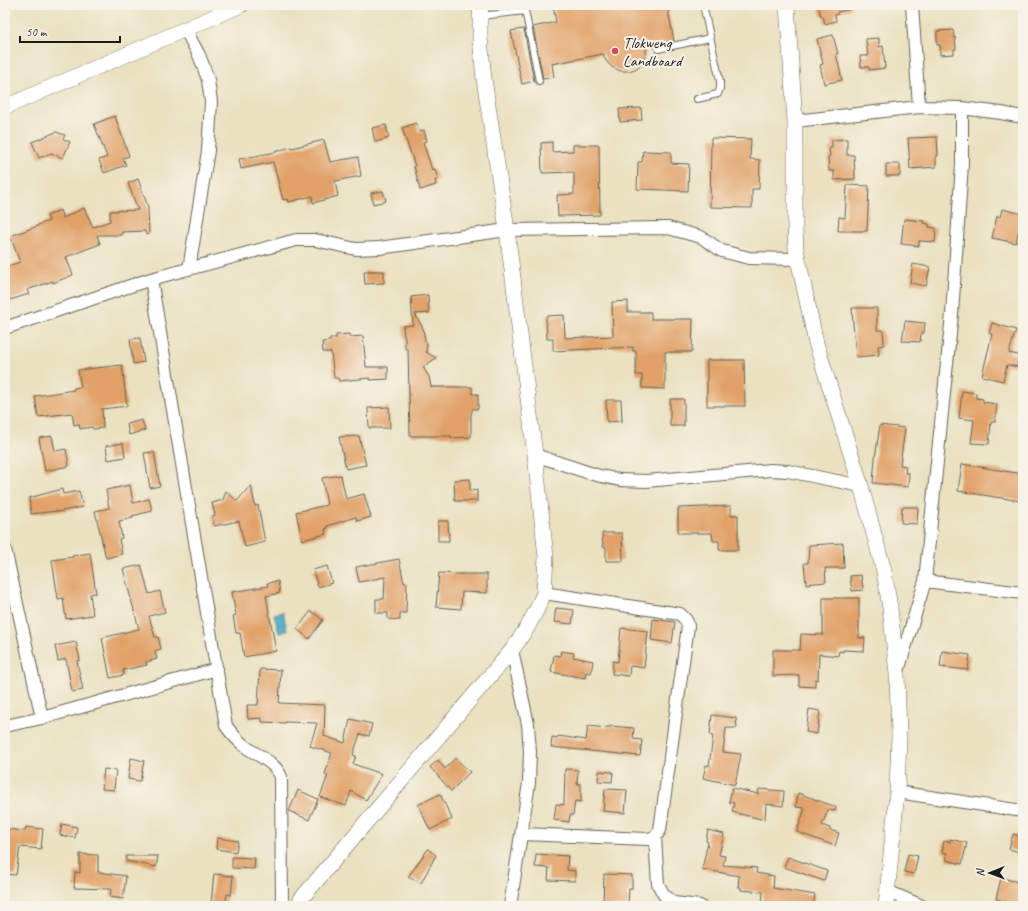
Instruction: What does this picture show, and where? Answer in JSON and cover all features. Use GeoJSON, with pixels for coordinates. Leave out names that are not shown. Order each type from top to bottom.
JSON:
{"type":"FeatureCollection","features":[{"type":"Feature","properties":{"kind":"street"},"geometry":{"type":"LineString","coordinates":[[5,107],[241,5]]}},
{"type":"Feature","properties":{"kind":"street"},"geometry":{"type":"LineString","coordinates":[[787,5],[795,121],[796,249],[816,343],[861,486],[884,571],[890,608],[897,674],[899,736],[897,792],[886,906]]}},
{"type":"Feature","properties":{"kind":"street"},"geometry":{"type":"LineString","coordinates":[[912,5],[919,108]]}},
{"type":"Feature","properties":{"kind":"street"},"geometry":{"type":"LineString","coordinates":[[298,906],[301,899],[512,650],[527,628],[544,593],[546,557],[535,455],[507,230],[486,99],[480,38],[480,11]]}},
{"type":"Feature","properties":{"kind":"street"},"geometry":{"type":"LineString","coordinates":[[185,29],[204,68],[208,80],[211,102],[208,151],[189,269]]}},
{"type":"Feature","properties":{"kind":"street"},"geometry":{"type":"LineString","coordinates":[[795,121],[919,108],[962,108],[1000,113],[1023,118]]}},
{"type":"Feature","properties":{"kind":"street"},"geometry":{"type":"LineString","coordinates":[[897,674],[925,581],[952,314],[962,164],[962,108]]}},
{"type":"Feature","properties":{"kind":"street"},"geometry":{"type":"LineString","coordinates":[[5,328],[151,279],[296,240],[314,240],[356,249],[379,248],[507,230],[668,228],[701,237],[722,251],[749,258],[798,259]]}},
{"type":"Feature","properties":{"kind":"street"},"geometry":{"type":"LineString","coordinates":[[151,279],[226,726],[245,746],[275,767],[281,776],[282,906]]}},
{"type":"Feature","properties":{"kind":"street"},"geometry":{"type":"LineString","coordinates":[[535,455],[596,475],[620,480],[646,481],[770,470],[861,486]]}},
{"type":"Feature","properties":{"kind":"street"},"geometry":{"type":"LineString","coordinates":[[5,549],[42,718]]}},
{"type":"Feature","properties":{"kind":"street"},"geometry":{"type":"LineString","coordinates":[[925,581],[1023,593]]}},
{"type":"Feature","properties":{"kind":"street"},"geometry":{"type":"LineString","coordinates":[[522,834],[648,839],[655,837],[658,834],[660,830],[688,626],[686,620],[680,614],[544,593]]}},
{"type":"Feature","properties":{"kind":"street"},"geometry":{"type":"LineString","coordinates":[[510,906],[529,783],[530,752],[528,724],[512,650]]}},
{"type":"Feature","properties":{"kind":"street"},"geometry":{"type":"LineString","coordinates":[[5,726],[42,718],[217,669]]}},
{"type":"Feature","properties":{"kind":"street"},"geometry":{"type":"LineString","coordinates":[[897,792],[1023,811]]}},
{"type":"Feature","properties":{"kind":"street"},"geometry":{"type":"LineString","coordinates":[[655,837],[658,884],[664,895],[674,903],[700,906]]}},
{"type":"Feature","properties":{"kind":"street"},"geometry":{"type":"LineString","coordinates":[[887,891],[922,906]]}},
{"type":"Feature","properties":{"kind":"lane"},"geometry":{"type":"LineString","coordinates":[[697,99],[718,94],[720,88],[720,81],[703,5]]}},
{"type":"Feature","properties":{"kind":"lane"},"geometry":{"type":"LineString","coordinates":[[480,11],[525,8],[539,81]]}},
{"type":"Feature","properties":{"kind":"lane"},"geometry":{"type":"LineString","coordinates":[[658,49],[710,38]]}},
{"type":"Feature","properties":{"kind":"water"},"geometry":{"type":"Polygon","coordinates":[[[283,612],[287,631],[279,633],[274,614],[283,612]]]}},
{"type":"Feature","properties":{"kind":"building"},"geometry":{"type":"Polygon","coordinates":[[[553,5],[667,5],[674,41],[646,46],[646,54],[643,62],[637,68],[629,71],[620,71],[612,67],[606,61],[603,54],[552,64],[554,77],[543,79],[533,27],[556,22],[553,5]]]}},
{"type":"Feature","properties":{"kind":"building"},"geometry":{"type":"Polygon","coordinates":[[[818,5],[850,5],[851,9],[837,12],[838,14],[835,15],[836,21],[825,24],[818,5]]]}},
{"type":"Feature","properties":{"kind":"building"},"geometry":{"type":"Polygon","coordinates":[[[524,29],[534,81],[522,84],[511,31],[524,29]]]}},
{"type":"Feature","properties":{"kind":"building"},"geometry":{"type":"Polygon","coordinates":[[[953,30],[956,49],[954,49],[954,54],[940,55],[940,45],[937,45],[937,31],[953,30]]]}},
{"type":"Feature","properties":{"kind":"building"},"geometry":{"type":"Polygon","coordinates":[[[833,35],[842,80],[824,84],[820,65],[823,64],[817,39],[833,35]]]}},
{"type":"Feature","properties":{"kind":"building"},"geometry":{"type":"Polygon","coordinates":[[[879,38],[879,47],[883,46],[885,68],[869,70],[869,67],[861,67],[860,56],[868,56],[866,39],[879,38]]]}},
{"type":"Feature","properties":{"kind":"building"},"geometry":{"type":"Polygon","coordinates":[[[641,108],[642,120],[620,122],[619,109],[641,108]]]}},
{"type":"Feature","properties":{"kind":"building"},"geometry":{"type":"Polygon","coordinates":[[[115,116],[129,156],[123,158],[126,165],[104,173],[99,160],[107,157],[94,124],[115,116]]]}},
{"type":"Feature","properties":{"kind":"building"},"geometry":{"type":"Polygon","coordinates":[[[416,123],[419,132],[424,130],[427,141],[423,142],[432,170],[435,169],[438,180],[435,180],[436,185],[420,190],[415,166],[402,128],[416,123]]]}},
{"type":"Feature","properties":{"kind":"building"},"geometry":{"type":"Polygon","coordinates":[[[386,125],[389,138],[375,142],[372,128],[386,125]]]}},
{"type":"Feature","properties":{"kind":"building"},"geometry":{"type":"Polygon","coordinates":[[[56,132],[65,135],[63,139],[70,142],[63,158],[51,153],[39,158],[32,142],[56,132]]]}},
{"type":"Feature","properties":{"kind":"building"},"geometry":{"type":"Polygon","coordinates":[[[937,137],[938,156],[936,156],[936,167],[910,169],[908,138],[937,137]]]}},
{"type":"Feature","properties":{"kind":"building"},"geometry":{"type":"Polygon","coordinates":[[[711,138],[751,139],[750,159],[760,160],[759,189],[752,189],[752,208],[710,207],[711,138]]]}},
{"type":"Feature","properties":{"kind":"building"},"geometry":{"type":"Polygon","coordinates":[[[847,139],[847,155],[854,155],[855,179],[834,180],[834,171],[829,171],[829,148],[832,148],[832,140],[847,139]]]}},
{"type":"Feature","properties":{"kind":"building"},"geometry":{"type":"Polygon","coordinates":[[[324,140],[330,162],[358,157],[361,176],[335,181],[338,196],[313,203],[312,196],[289,202],[288,199],[283,200],[273,162],[241,169],[239,159],[324,140]]]}},
{"type":"Feature","properties":{"kind":"building"},"geometry":{"type":"Polygon","coordinates":[[[552,142],[552,152],[573,151],[573,145],[599,145],[600,215],[558,216],[557,195],[574,194],[574,172],[542,173],[541,143],[552,142]]]}},
{"type":"Feature","properties":{"kind":"building"},"geometry":{"type":"Polygon","coordinates":[[[643,151],[671,152],[671,163],[689,164],[688,191],[637,189],[638,162],[642,162],[643,151]]]}},
{"type":"Feature","properties":{"kind":"building"},"geometry":{"type":"Polygon","coordinates":[[[886,164],[900,164],[900,176],[886,176],[886,164]]]}},
{"type":"Feature","properties":{"kind":"building"},"geometry":{"type":"Polygon","coordinates":[[[138,179],[148,207],[149,234],[146,235],[145,231],[122,232],[122,235],[97,235],[100,244],[66,257],[73,275],[53,283],[53,281],[27,290],[29,294],[10,300],[5,287],[5,267],[20,262],[10,236],[49,221],[47,216],[60,210],[63,218],[84,208],[93,227],[110,221],[110,211],[138,210],[128,183],[138,179]]]}},
{"type":"Feature","properties":{"kind":"building"},"geometry":{"type":"Polygon","coordinates":[[[847,185],[869,186],[867,231],[838,231],[839,217],[845,218],[847,185]]]}},
{"type":"Feature","properties":{"kind":"building"},"geometry":{"type":"Polygon","coordinates":[[[383,191],[386,201],[373,204],[371,193],[383,191]]]}},
{"type":"Feature","properties":{"kind":"building"},"geometry":{"type":"Polygon","coordinates":[[[1002,209],[1023,214],[1023,234],[1018,232],[1016,243],[992,238],[997,216],[1000,217],[1002,209]]]}},
{"type":"Feature","properties":{"kind":"building"},"geometry":{"type":"Polygon","coordinates":[[[904,219],[924,221],[923,223],[929,224],[929,227],[936,228],[935,242],[919,241],[919,246],[901,244],[904,219]]]}},
{"type":"Feature","properties":{"kind":"building"},"geometry":{"type":"Polygon","coordinates":[[[913,264],[930,267],[926,286],[910,283],[913,264]]]}},
{"type":"Feature","properties":{"kind":"building"},"geometry":{"type":"Polygon","coordinates":[[[364,271],[384,271],[384,283],[365,284],[364,271]]]}},
{"type":"Feature","properties":{"kind":"building"},"geometry":{"type":"Polygon","coordinates":[[[428,295],[429,313],[415,314],[423,328],[427,344],[426,352],[436,358],[423,367],[429,377],[431,387],[472,387],[472,394],[478,394],[478,409],[472,409],[471,413],[471,437],[451,438],[451,436],[410,436],[408,349],[405,349],[403,326],[413,325],[411,297],[428,295]]]}},
{"type":"Feature","properties":{"kind":"building"},"geometry":{"type":"Polygon","coordinates":[[[628,301],[628,312],[651,312],[651,319],[693,319],[692,352],[665,352],[665,389],[642,388],[642,375],[636,375],[636,351],[633,351],[633,347],[553,351],[553,339],[547,339],[546,316],[564,315],[565,338],[613,336],[612,302],[628,301]]]}},
{"type":"Feature","properties":{"kind":"building"},"geometry":{"type":"Polygon","coordinates":[[[852,308],[877,308],[877,330],[883,330],[884,345],[878,346],[879,355],[856,357],[852,308]]]}},
{"type":"Feature","properties":{"kind":"building"},"geometry":{"type":"Polygon","coordinates":[[[905,321],[925,323],[924,333],[921,333],[920,342],[902,341],[905,321]]]}},
{"type":"Feature","properties":{"kind":"building"},"geometry":{"type":"Polygon","coordinates":[[[992,323],[1016,330],[1009,353],[1022,356],[1019,367],[1007,365],[1003,381],[982,376],[992,334],[989,333],[992,323]]]}},
{"type":"Feature","properties":{"kind":"building"},"geometry":{"type":"Polygon","coordinates":[[[349,334],[349,337],[363,336],[366,367],[388,367],[388,379],[370,380],[370,378],[339,381],[338,378],[334,378],[331,352],[323,352],[322,342],[330,341],[330,338],[336,338],[336,335],[349,334]]]}},
{"type":"Feature","properties":{"kind":"building"},"geometry":{"type":"Polygon","coordinates":[[[140,338],[144,362],[133,364],[130,339],[140,338]]]}},
{"type":"Feature","properties":{"kind":"building"},"geometry":{"type":"Polygon","coordinates":[[[707,360],[744,360],[745,406],[707,406],[707,360]]]}},
{"type":"Feature","properties":{"kind":"building"},"geometry":{"type":"Polygon","coordinates":[[[122,365],[127,406],[102,409],[103,428],[93,429],[92,427],[80,429],[79,424],[74,425],[72,413],[38,417],[35,396],[74,390],[74,388],[81,387],[78,370],[122,365]]]}},
{"type":"Feature","properties":{"kind":"building"},"geometry":{"type":"Polygon","coordinates":[[[962,391],[976,393],[976,398],[983,399],[983,402],[997,404],[995,422],[991,422],[989,444],[971,443],[974,420],[959,418],[962,391]]]}},
{"type":"Feature","properties":{"kind":"building"},"geometry":{"type":"Polygon","coordinates":[[[670,399],[684,399],[684,426],[670,426],[670,399]]]}},
{"type":"Feature","properties":{"kind":"building"},"geometry":{"type":"Polygon","coordinates":[[[606,400],[621,400],[622,421],[607,422],[606,400]]]}},
{"type":"Feature","properties":{"kind":"building"},"geometry":{"type":"Polygon","coordinates":[[[389,407],[390,428],[369,428],[368,408],[389,407]]]}},
{"type":"Feature","properties":{"kind":"building"},"geometry":{"type":"Polygon","coordinates":[[[142,420],[145,430],[129,435],[127,424],[142,420]]]}},
{"type":"Feature","properties":{"kind":"building"},"geometry":{"type":"Polygon","coordinates":[[[880,425],[905,428],[900,465],[906,466],[905,473],[909,473],[908,487],[873,483],[880,425]]]}},
{"type":"Feature","properties":{"kind":"building"},"geometry":{"type":"Polygon","coordinates":[[[52,436],[55,451],[66,449],[69,466],[45,471],[39,438],[52,436]]]}},
{"type":"Feature","properties":{"kind":"building"},"geometry":{"type":"Polygon","coordinates":[[[359,436],[366,465],[346,469],[339,437],[359,436]]]}},
{"type":"Feature","properties":{"kind":"building"},"geometry":{"type":"Polygon","coordinates":[[[123,443],[125,457],[108,460],[106,446],[123,443]]]}},
{"type":"Feature","properties":{"kind":"building"},"geometry":{"type":"Polygon","coordinates":[[[154,452],[160,486],[150,488],[144,453],[154,452]]]}},
{"type":"Feature","properties":{"kind":"building"},"geometry":{"type":"Polygon","coordinates":[[[962,464],[1023,474],[1023,485],[1020,501],[958,491],[962,464]]]}},
{"type":"Feature","properties":{"kind":"building"},"geometry":{"type":"Polygon","coordinates":[[[341,475],[346,499],[364,494],[371,517],[357,521],[356,517],[327,526],[327,529],[325,529],[326,534],[302,540],[296,512],[327,505],[322,478],[341,475]]]}},
{"type":"Feature","properties":{"kind":"building"},"geometry":{"type":"Polygon","coordinates":[[[470,479],[470,491],[477,490],[477,501],[455,501],[454,480],[470,479]]]}},
{"type":"Feature","properties":{"kind":"building"},"geometry":{"type":"Polygon","coordinates":[[[130,485],[133,503],[149,499],[152,511],[119,521],[122,538],[119,539],[122,554],[106,558],[95,511],[109,508],[106,490],[130,485]]]}},
{"type":"Feature","properties":{"kind":"building"},"geometry":{"type":"Polygon","coordinates":[[[251,485],[255,506],[258,505],[265,542],[245,547],[239,521],[214,526],[212,516],[215,515],[212,503],[223,500],[226,491],[237,501],[251,485]]]}},
{"type":"Feature","properties":{"kind":"building"},"geometry":{"type":"Polygon","coordinates":[[[62,489],[63,494],[79,491],[83,507],[57,512],[31,514],[29,498],[62,489]]]}},
{"type":"Feature","properties":{"kind":"building"},"geometry":{"type":"Polygon","coordinates":[[[731,506],[731,515],[738,515],[738,550],[719,550],[719,541],[713,541],[712,533],[678,533],[678,508],[731,506]]]}},
{"type":"Feature","properties":{"kind":"building"},"geometry":{"type":"Polygon","coordinates":[[[902,507],[918,507],[917,524],[901,523],[902,507]]]}},
{"type":"Feature","properties":{"kind":"building"},"geometry":{"type":"Polygon","coordinates":[[[438,521],[448,521],[449,541],[438,541],[438,521]]]}},
{"type":"Feature","properties":{"kind":"building"},"geometry":{"type":"Polygon","coordinates":[[[602,533],[622,533],[623,561],[606,561],[606,547],[603,547],[602,533]]]}},
{"type":"Feature","properties":{"kind":"building"},"geometry":{"type":"Polygon","coordinates":[[[843,543],[844,568],[825,568],[826,582],[806,584],[804,563],[808,563],[809,545],[843,543]]]}},
{"type":"Feature","properties":{"kind":"building"},"geometry":{"type":"Polygon","coordinates":[[[90,553],[96,593],[90,594],[93,615],[66,619],[63,598],[58,599],[52,560],[90,553]]]}},
{"type":"Feature","properties":{"kind":"building"},"geometry":{"type":"Polygon","coordinates":[[[399,559],[404,583],[407,583],[406,613],[400,613],[400,620],[388,619],[388,613],[376,613],[376,599],[384,599],[385,577],[359,582],[356,567],[399,559]]]}},
{"type":"Feature","properties":{"kind":"building"},"geometry":{"type":"Polygon","coordinates":[[[141,565],[149,594],[160,591],[165,612],[149,616],[155,637],[158,637],[161,649],[155,651],[157,659],[146,662],[147,665],[123,670],[124,675],[110,678],[102,638],[139,629],[123,569],[141,565]]]}},
{"type":"Feature","properties":{"kind":"building"},"geometry":{"type":"Polygon","coordinates":[[[327,566],[332,583],[318,587],[313,570],[327,566]]]}},
{"type":"Feature","properties":{"kind":"building"},"geometry":{"type":"Polygon","coordinates":[[[439,573],[487,574],[487,593],[462,592],[461,609],[436,607],[439,573]]]}},
{"type":"Feature","properties":{"kind":"building"},"geometry":{"type":"Polygon","coordinates":[[[861,575],[863,590],[852,591],[850,576],[861,575]]]}},
{"type":"Feature","properties":{"kind":"building"},"geometry":{"type":"Polygon","coordinates":[[[278,581],[280,593],[266,596],[276,651],[244,657],[240,633],[236,633],[233,616],[236,615],[232,592],[268,586],[267,583],[278,581]]]}},
{"type":"Feature","properties":{"kind":"building"},"geometry":{"type":"Polygon","coordinates":[[[823,598],[859,598],[859,638],[865,638],[864,651],[843,650],[843,652],[839,651],[838,656],[819,654],[818,680],[815,679],[815,687],[799,686],[799,675],[773,676],[773,650],[800,650],[801,634],[823,635],[823,598]]]}},
{"type":"Feature","properties":{"kind":"building"},"geometry":{"type":"Polygon","coordinates":[[[556,608],[574,610],[572,624],[554,622],[556,608]]]}},
{"type":"Feature","properties":{"kind":"building"},"geometry":{"type":"Polygon","coordinates":[[[311,611],[323,620],[309,639],[297,629],[311,611]]]}},
{"type":"Feature","properties":{"kind":"building"},"geometry":{"type":"Polygon","coordinates":[[[653,619],[675,622],[672,643],[651,640],[653,619]]]}},
{"type":"Feature","properties":{"kind":"building"},"geometry":{"type":"Polygon","coordinates":[[[621,628],[648,631],[644,668],[630,666],[629,676],[612,674],[613,661],[618,662],[621,628]]]}},
{"type":"Feature","properties":{"kind":"building"},"geometry":{"type":"Polygon","coordinates":[[[76,642],[80,660],[77,661],[83,690],[72,692],[66,659],[58,661],[55,646],[76,642]]]}},
{"type":"Feature","properties":{"kind":"building"},"geometry":{"type":"Polygon","coordinates":[[[561,651],[574,653],[573,657],[593,661],[591,673],[586,672],[585,678],[551,672],[554,655],[560,656],[561,651]]]}},
{"type":"Feature","properties":{"kind":"building"},"geometry":{"type":"Polygon","coordinates":[[[942,651],[970,655],[968,670],[940,667],[942,651]]]}},
{"type":"Feature","properties":{"kind":"building"},"geometry":{"type":"Polygon","coordinates":[[[260,669],[281,670],[279,703],[325,705],[324,736],[345,743],[350,719],[372,724],[369,736],[360,734],[353,755],[356,756],[353,764],[382,774],[366,800],[351,791],[346,806],[320,797],[328,775],[325,774],[332,753],[310,746],[317,723],[262,722],[262,718],[248,719],[247,705],[258,705],[260,669]]]}},
{"type":"Feature","properties":{"kind":"building"},"geometry":{"type":"Polygon","coordinates":[[[809,709],[820,711],[817,734],[806,732],[809,709]]]}},
{"type":"Feature","properties":{"kind":"building"},"geometry":{"type":"Polygon","coordinates":[[[712,715],[736,718],[737,728],[726,728],[723,752],[741,754],[735,785],[703,778],[706,765],[709,766],[713,736],[710,735],[712,715]]]}},
{"type":"Feature","properties":{"kind":"building"},"geometry":{"type":"Polygon","coordinates":[[[588,726],[634,728],[633,739],[642,740],[640,756],[551,747],[552,737],[557,738],[558,736],[586,740],[588,726]]]}},
{"type":"Feature","properties":{"kind":"building"},"geometry":{"type":"Polygon","coordinates":[[[131,758],[144,761],[140,781],[128,779],[131,758]]]}},
{"type":"Feature","properties":{"kind":"building"},"geometry":{"type":"Polygon","coordinates":[[[455,758],[470,772],[451,791],[430,767],[438,760],[445,769],[455,758]]]}},
{"type":"Feature","properties":{"kind":"building"},"geometry":{"type":"Polygon","coordinates":[[[104,769],[116,770],[114,790],[102,789],[104,769]]]}},
{"type":"Feature","properties":{"kind":"building"},"geometry":{"type":"Polygon","coordinates":[[[565,769],[578,770],[577,784],[581,784],[581,802],[575,801],[573,815],[570,815],[569,822],[554,820],[556,804],[564,805],[565,769]]]}},
{"type":"Feature","properties":{"kind":"building"},"geometry":{"type":"Polygon","coordinates":[[[599,771],[613,772],[612,782],[598,781],[599,771]]]}},
{"type":"Feature","properties":{"kind":"building"},"geometry":{"type":"Polygon","coordinates":[[[732,788],[758,794],[759,789],[784,791],[783,806],[766,804],[765,820],[732,812],[734,803],[729,802],[732,788]]]}},
{"type":"Feature","properties":{"kind":"building"},"geometry":{"type":"Polygon","coordinates":[[[605,789],[627,790],[625,813],[603,811],[605,789]]]}},
{"type":"Feature","properties":{"kind":"building"},"geometry":{"type":"Polygon","coordinates":[[[298,790],[318,799],[309,820],[289,811],[298,790]]]}},
{"type":"Feature","properties":{"kind":"building"},"geometry":{"type":"Polygon","coordinates":[[[798,793],[836,807],[835,811],[828,810],[822,825],[839,833],[835,846],[797,832],[805,808],[796,807],[798,793]]]}},
{"type":"Feature","properties":{"kind":"building"},"geometry":{"type":"Polygon","coordinates":[[[440,794],[452,819],[430,830],[418,805],[440,794]]]}},
{"type":"Feature","properties":{"kind":"building"},"geometry":{"type":"Polygon","coordinates":[[[62,824],[77,827],[75,838],[60,835],[62,824]]]}},
{"type":"Feature","properties":{"kind":"building"},"geometry":{"type":"Polygon","coordinates":[[[26,827],[43,829],[41,849],[20,847],[16,875],[5,874],[5,829],[25,831],[26,827]]]}},
{"type":"Feature","properties":{"kind":"building"},"geometry":{"type":"Polygon","coordinates":[[[708,830],[724,834],[719,855],[725,856],[723,865],[757,868],[756,873],[774,876],[773,888],[815,895],[813,906],[777,906],[762,904],[763,892],[741,890],[741,887],[738,887],[739,876],[702,869],[708,842],[706,841],[708,830]]]}},
{"type":"Feature","properties":{"kind":"building"},"geometry":{"type":"Polygon","coordinates":[[[1013,834],[1023,837],[1023,853],[1009,849],[1013,834]]]}},
{"type":"Feature","properties":{"kind":"building"},"geometry":{"type":"Polygon","coordinates":[[[217,838],[238,841],[236,852],[216,849],[217,838]]]}},
{"type":"Feature","properties":{"kind":"building"},"geometry":{"type":"Polygon","coordinates":[[[950,839],[967,843],[962,864],[946,860],[947,853],[942,852],[944,841],[950,842],[950,839]]]}},
{"type":"Feature","properties":{"kind":"building"},"geometry":{"type":"Polygon","coordinates":[[[428,849],[436,855],[421,883],[408,877],[428,849]]]}},
{"type":"Feature","properties":{"kind":"building"},"geometry":{"type":"Polygon","coordinates":[[[80,854],[98,855],[98,872],[126,876],[123,899],[110,897],[111,889],[74,888],[75,872],[80,873],[80,854]]]}},
{"type":"Feature","properties":{"kind":"building"},"geometry":{"type":"Polygon","coordinates":[[[536,854],[568,856],[567,870],[575,871],[575,881],[548,880],[549,868],[535,867],[536,854]]]}},
{"type":"Feature","properties":{"kind":"building"},"geometry":{"type":"Polygon","coordinates":[[[908,854],[918,856],[914,874],[904,872],[908,854]]]}},
{"type":"Feature","properties":{"kind":"building"},"geometry":{"type":"Polygon","coordinates":[[[126,856],[158,856],[156,867],[126,861],[126,856]]]}},
{"type":"Feature","properties":{"kind":"building"},"geometry":{"type":"Polygon","coordinates":[[[232,857],[255,858],[254,869],[232,868],[232,857]]]}},
{"type":"Feature","properties":{"kind":"building"},"geometry":{"type":"Polygon","coordinates":[[[788,857],[827,871],[824,881],[784,867],[788,857]]]}},
{"type":"Feature","properties":{"kind":"building"},"geometry":{"type":"Polygon","coordinates":[[[214,874],[233,876],[231,895],[227,894],[225,905],[211,904],[214,874]]]}},
{"type":"Feature","properties":{"kind":"building"},"geometry":{"type":"Polygon","coordinates":[[[604,874],[632,875],[632,889],[629,889],[628,906],[603,906],[604,874]]]}},
{"type":"Feature","properties":{"kind":"building"},"geometry":{"type":"Polygon","coordinates":[[[1001,878],[1023,883],[1023,906],[996,899],[1001,878]]]}},
{"type":"Feature","properties":{"kind":"place","name":"Tlokweng Landboard"},"geometry":{"type":"Point","coordinates":[615,51]}}]}
